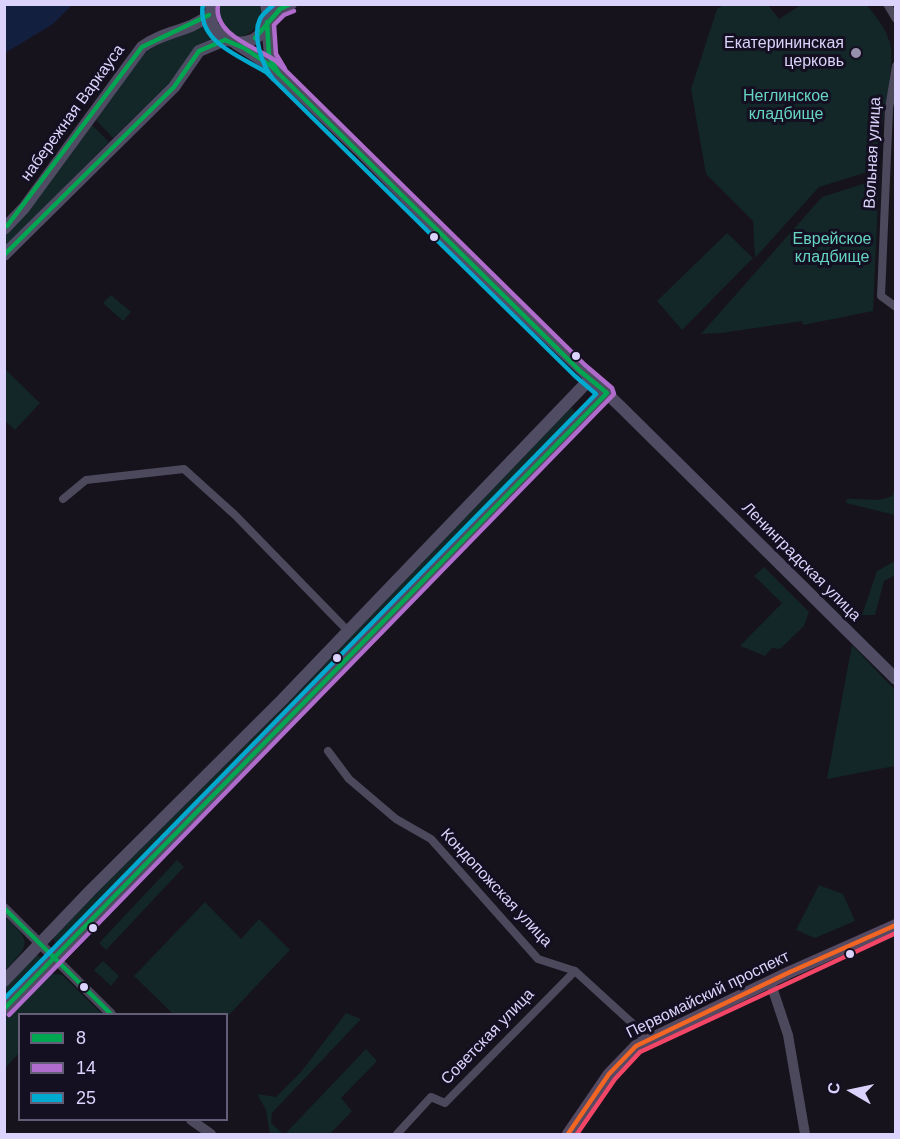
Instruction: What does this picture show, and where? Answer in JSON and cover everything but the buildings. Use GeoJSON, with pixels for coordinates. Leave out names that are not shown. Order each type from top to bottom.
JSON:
{"type":"FeatureCollection","features":[{"type":"Feature","properties":{"kind":"main road"},"geometry":{"type":"LineString","coordinates":[[266,4],[267,45],[271,66]]}},
{"type":"Feature","properties":{"kind":"main road"},"geometry":{"type":"LineString","coordinates":[[4,255],[174,87],[199,51],[255,38],[267,21],[280,9],[291,4]]}},
{"type":"Feature","properties":{"kind":"main road"},"geometry":{"type":"LineString","coordinates":[[210,10],[212,25],[230,42]]}},
{"type":"Feature","properties":{"kind":"main road","name":"набережная Варкауса"},"geometry":{"type":"LineString","coordinates":[[4,229],[24,208],[142,47],[155,38],[192,27],[210,10]]}},
{"type":"Feature","properties":{"kind":"main road","name":"Ленинградская улица"},"geometry":{"type":"LineString","coordinates":[[230,42],[271,66],[590,379],[607,393],[896,679]]}},
{"type":"Feature","properties":{"kind":"main road"},"geometry":{"type":"LineString","coordinates":[[4,981],[242,740],[590,379]]}},
{"type":"Feature","properties":{"kind":"main road"},"geometry":{"type":"LineString","coordinates":[[4,1010],[607,393]]}},
{"type":"Feature","properties":{"kind":"main road"},"geometry":{"type":"LineString","coordinates":[[242,740],[254,753]]}},
{"type":"Feature","properties":{"kind":"main road","name":"Первомайский проспект"},"geometry":{"type":"LineString","coordinates":[[568,1134],[614,1068],[627,1053],[645,1041],[770,981],[896,925]]}},
{"type":"Feature","properties":{"kind":"street"},"geometry":{"type":"LineString","coordinates":[[887,4],[895,18]]}},
{"type":"Feature","properties":{"kind":"street","name":"Вольная улица"},"geometry":{"type":"LineString","coordinates":[[896,66],[889,108],[881,296],[896,307]]}},
{"type":"Feature","properties":{"kind":"street"},"geometry":{"type":"LineString","coordinates":[[63,499],[86,480],[184,469],[235,515],[348,631]]}},
{"type":"Feature","properties":{"kind":"street","name":"Кондопожская улица"},"geometry":{"type":"LineString","coordinates":[[328,751],[349,779],[396,819],[431,839],[538,959],[574,971],[632,1023],[645,1041]]}},
{"type":"Feature","properties":{"kind":"street"},"geometry":{"type":"LineString","coordinates":[[4,908],[110,1013]]}},
{"type":"Feature","properties":{"kind":"street","name":"Советская улица"},"geometry":{"type":"LineString","coordinates":[[397,1134],[432,1096],[445,1103],[574,971]]}},
{"type":"Feature","properties":{"kind":"street"},"geometry":{"type":"LineString","coordinates":[[770,981],[788,1035],[804,1134]]}},
{"type":"Feature","properties":{"kind":"street"},"geometry":{"type":"LineString","coordinates":[[196,1122],[211,1134]]}},
{"type":"Feature","properties":{"kind":"green space"},"geometry":{"type":"Polygon","coordinates":[[[216,4],[261,5],[258,24],[246,35],[231,35],[224,31],[217,21],[216,4]]]}},
{"type":"Feature","properties":{"kind":"green space","name":"Неглинское кладбище"},"geometry":{"type":"Polygon","coordinates":[[[724,5],[768,5],[779,19],[801,5],[867,5],[885,31],[891,49],[888,93],[874,170],[819,187],[755,258],[753,221],[706,174],[691,89],[717,9],[724,5]]]}},
{"type":"Feature","properties":{"kind":"green space"},"geometry":{"type":"Polygon","coordinates":[[[204,25],[212,38],[200,45],[174,79],[113,138],[95,119],[145,53],[159,44],[204,25]]]}},
{"type":"Feature","properties":{"kind":"green space"},"geometry":{"type":"Polygon","coordinates":[[[91,124],[109,142],[5,247],[5,237],[25,214],[91,124]]]}},
{"type":"Feature","properties":{"kind":"green space","name":"Еврейское кладбище"},"geometry":{"type":"Polygon","coordinates":[[[879,179],[873,311],[803,325],[802,321],[701,334],[822,197],[879,179]]]}},
{"type":"Feature","properties":{"kind":"green space"},"geometry":{"type":"Polygon","coordinates":[[[727,233],[753,258],[682,330],[657,301],[727,233]]]}},
{"type":"Feature","properties":{"kind":"green space"},"geometry":{"type":"Polygon","coordinates":[[[111,295],[131,312],[123,321],[103,303],[111,295]]]}},
{"type":"Feature","properties":{"kind":"green space"},"geometry":{"type":"Polygon","coordinates":[[[5,369],[40,403],[15,430],[5,421],[5,369]]]}},
{"type":"Feature","properties":{"kind":"green space"},"geometry":{"type":"Polygon","coordinates":[[[571,407],[580,417],[60,945],[56,944],[52,936],[571,407]]]}},
{"type":"Feature","properties":{"kind":"green space"},"geometry":{"type":"Polygon","coordinates":[[[895,489],[895,515],[846,503],[847,499],[886,498],[892,496],[895,489]]]}},
{"type":"Feature","properties":{"kind":"green space"},"geometry":{"type":"Polygon","coordinates":[[[895,561],[895,575],[884,581],[875,615],[862,615],[877,571],[895,561]]]}},
{"type":"Feature","properties":{"kind":"green space"},"geometry":{"type":"Polygon","coordinates":[[[764,567],[809,612],[804,626],[780,649],[772,648],[765,656],[740,646],[782,603],[754,576],[764,567]]]}},
{"type":"Feature","properties":{"kind":"green space"},"geometry":{"type":"Polygon","coordinates":[[[852,645],[895,690],[895,766],[827,779],[852,645]]]}},
{"type":"Feature","properties":{"kind":"green space"},"geometry":{"type":"Polygon","coordinates":[[[177,860],[184,867],[106,950],[99,943],[177,860]]]}},
{"type":"Feature","properties":{"kind":"green space"},"geometry":{"type":"Polygon","coordinates":[[[819,885],[843,894],[855,921],[815,938],[796,930],[819,885]]]}},
{"type":"Feature","properties":{"kind":"green space"},"geometry":{"type":"Polygon","coordinates":[[[205,902],[241,939],[259,919],[290,950],[228,1016],[228,1013],[172,1013],[134,976],[205,902]]]}},
{"type":"Feature","properties":{"kind":"green space"},"geometry":{"type":"Polygon","coordinates":[[[4,916],[20,932],[25,943],[5,971],[4,916]]]}},
{"type":"Feature","properties":{"kind":"green space"},"geometry":{"type":"Polygon","coordinates":[[[36,955],[43,958],[42,963],[5,1002],[5,988],[36,955]]]}},
{"type":"Feature","properties":{"kind":"green space"},"geometry":{"type":"Polygon","coordinates":[[[103,961],[119,976],[111,986],[94,970],[103,961]]]}},
{"type":"Feature","properties":{"kind":"green space"},"geometry":{"type":"Polygon","coordinates":[[[49,973],[62,975],[101,1013],[18,1013],[18,1054],[5,1068],[5,1018],[49,973]]]}},
{"type":"Feature","properties":{"kind":"green space"},"geometry":{"type":"Polygon","coordinates":[[[346,1013],[361,1019],[272,1113],[271,1123],[283,1134],[270,1134],[266,1110],[257,1094],[276,1097],[301,1072],[346,1013]]]}},
{"type":"Feature","properties":{"kind":"green space"},"geometry":{"type":"Polygon","coordinates":[[[366,1049],[377,1061],[341,1098],[352,1111],[330,1134],[285,1134],[366,1049]]]}},
{"type":"Feature","properties":{"kind":"water"},"geometry":{"type":"Polygon","coordinates":[[[5,4],[72,5],[53,24],[5,53],[5,4]]]}},
{"type":"Feature","properties":{"kind":"transit line","name":"25"},"geometry":{"type":"LineString","coordinates":[[4,999],[596,394],[266,72],[222,46],[213,38],[206,28],[203,4]]}},
{"type":"Feature","properties":{"kind":"transit line","name":"25"},"geometry":{"type":"LineString","coordinates":[[273,79],[262,58],[257,34],[260,19],[274,4]]}},
{"type":"Feature","properties":{"kind":"transit line","name":"8"},"geometry":{"type":"LineString","coordinates":[[255,38],[280,9],[290,4]]}},
{"type":"Feature","properties":{"kind":"transit line","name":"14"},"geometry":{"type":"LineString","coordinates":[[9,1015],[614,394],[612,388],[585,365],[276,61],[229,32],[218,15],[218,5]]}},
{"type":"Feature","properties":{"kind":"transit line","name":"14"},"geometry":{"type":"LineString","coordinates":[[285,69],[276,54],[274,25],[284,15],[294,11]]}},
{"type":"Feature","properties":{"kind":"transit line","name":"8"},"geometry":{"type":"LineString","coordinates":[[7,226],[142,47],[209,15]]}},
{"type":"Feature","properties":{"kind":"transit line","name":"8"},"geometry":{"type":"LineString","coordinates":[[267,22],[269,56],[279,74]]}},
{"type":"Feature","properties":{"kind":"transit line","name":"8"},"geometry":{"type":"LineString","coordinates":[[4,255],[174,87],[199,51],[225,40]]}},
{"type":"Feature","properties":{"kind":"transit line","name":"8"},"geometry":{"type":"LineString","coordinates":[[4,1009],[607,393],[580,371],[271,66],[244,48],[225,40]]}},
{"type":"Feature","properties":{"kind":"transit line","name":"8"},"geometry":{"type":"LineString","coordinates":[[4,908],[110,1013]]}},
{"type":"Feature","properties":{"kind":"transit line"},"geometry":{"type":"LineString","coordinates":[[568,1134],[609,1074],[636,1046],[790,972],[896,925]]}},
{"type":"Feature","properties":{"kind":"transit line"},"geometry":{"type":"LineString","coordinates":[[577,1134],[615,1079],[640,1052],[896,933]]}},
{"type":"Feature","properties":{"kind":"place","name":"Екатерининская церковь"},"geometry":{"type":"Point","coordinates":[856,53]}}]}
